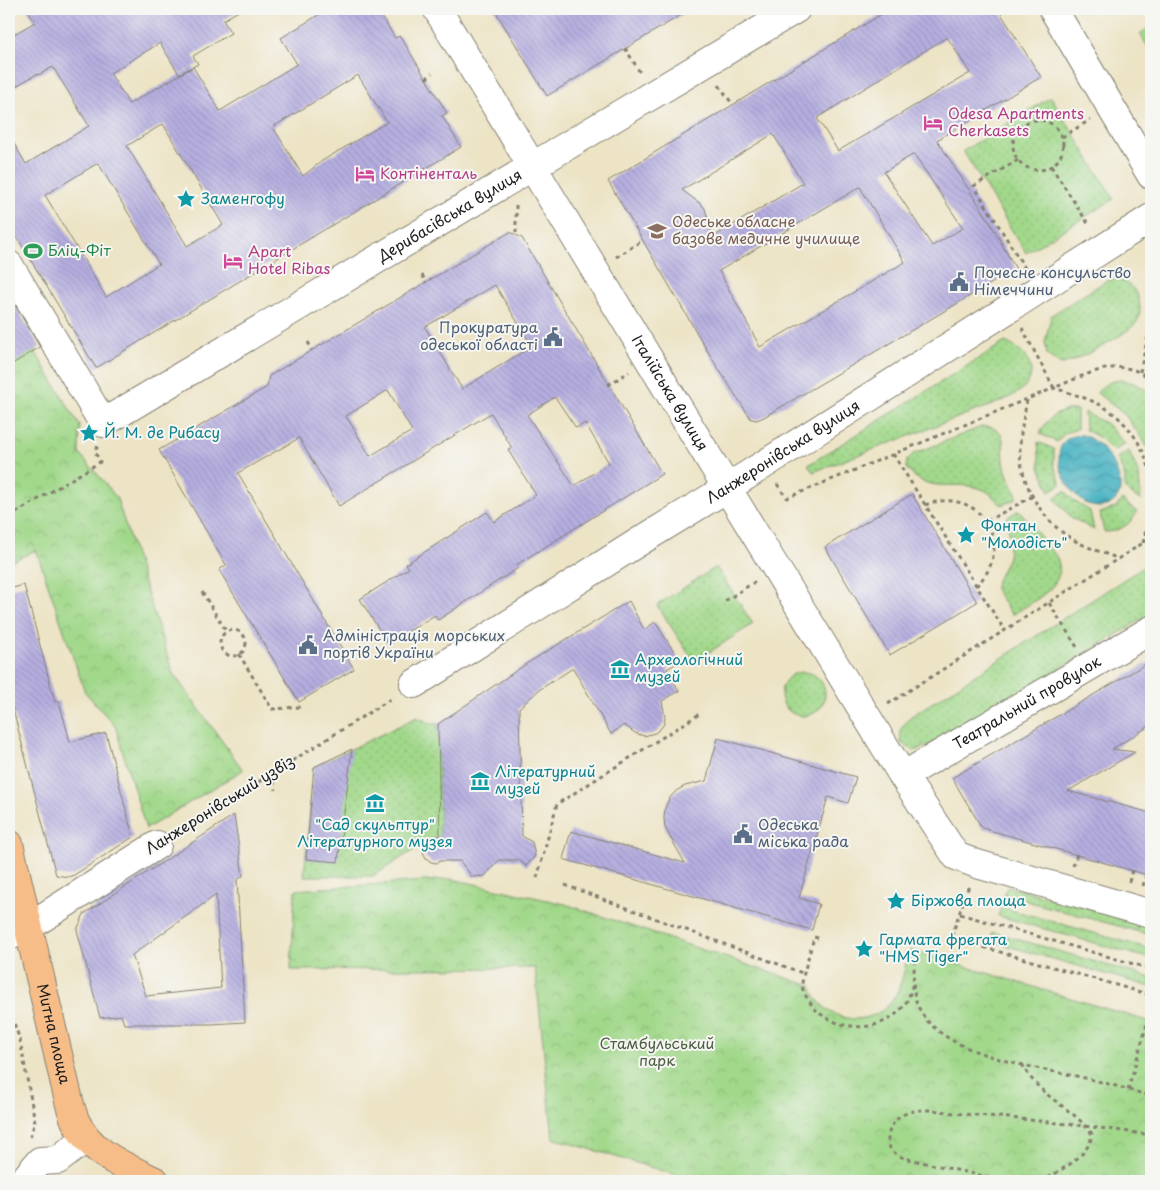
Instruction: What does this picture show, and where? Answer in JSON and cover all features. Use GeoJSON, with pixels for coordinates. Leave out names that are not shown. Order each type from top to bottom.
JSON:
{"type":"FeatureCollection","features":[{"type":"Feature","properties":{"kind":"main road","name":"Митна площа"},"geometry":{"type":"LineString","coordinates":[[9,844],[18,932],[75,1120],[86,1138],[103,1154],[154,1181]]}},
{"type":"Feature","properties":{"kind":"street","name":"Італійська вулиця"},"geometry":{"type":"LineString","coordinates":[[437,9],[726,488],[903,776]]}},
{"type":"Feature","properties":{"kind":"street","name":"Дерибасівська вулиця"},"geometry":{"type":"LineString","coordinates":[[9,265],[103,423],[796,9]]}},
{"type":"Feature","properties":{"kind":"street"},"geometry":{"type":"LineString","coordinates":[[1053,9],[1151,175]]}},
{"type":"Feature","properties":{"kind":"street","name":"Ланжеронівська вулиця"},"geometry":{"type":"LineString","coordinates":[[414,684],[1151,218]]}},
{"type":"Feature","properties":{"kind":"street","name":"Театральний провулок"},"geometry":{"type":"LineString","coordinates":[[903,776],[1151,630]]}},
{"type":"Feature","properties":{"kind":"street"},"geometry":{"type":"LineString","coordinates":[[903,776],[956,856],[972,876],[1151,914]]}},
{"type":"Feature","properties":{"kind":"street","name":"Ланжеронівський узвіз"},"geometry":{"type":"LineString","coordinates":[[18,932],[157,845]]}},
{"type":"Feature","properties":{"kind":"street"},"geometry":{"type":"LineString","coordinates":[[23,1181],[40,1160],[58,1171],[86,1138]]}},
{"type":"Feature","properties":{"kind":"path"},"geometry":{"type":"LineString","coordinates":[[625,48],[641,74]]}},
{"type":"Feature","properties":{"kind":"path"},"geometry":{"type":"LineString","coordinates":[[426,79],[432,73]]}},
{"type":"Feature","properties":{"kind":"path"},"geometry":{"type":"LineString","coordinates":[[719,84],[733,105]]}},
{"type":"Feature","properties":{"kind":"path"},"geometry":{"type":"LineString","coordinates":[[1062,137],[1090,120]]}},
{"type":"Feature","properties":{"kind":"path"},"geometry":{"type":"LineString","coordinates":[[1030,122],[1046,122],[1052,125],[1062,137],[1062,150],[1056,162],[1051,166],[1037,170],[1024,166],[1014,154],[1014,138],[1018,131],[1030,122]]}},
{"type":"Feature","properties":{"kind":"path"},"geometry":{"type":"LineString","coordinates":[[1018,160],[974,186],[1038,291]]}},
{"type":"Feature","properties":{"kind":"path"},"geometry":{"type":"LineString","coordinates":[[1051,166],[1089,226]]}},
{"type":"Feature","properties":{"kind":"path"},"geometry":{"type":"LineString","coordinates":[[516,205],[516,235]]}},
{"type":"Feature","properties":{"kind":"path"},"geometry":{"type":"LineString","coordinates":[[616,257],[643,240]]}},
{"type":"Feature","properties":{"kind":"path"},"geometry":{"type":"LineString","coordinates":[[422,275],[426,282]]}},
{"type":"Feature","properties":{"kind":"path"},"geometry":{"type":"LineString","coordinates":[[1140,372],[1149,332],[1151,304]]}},
{"type":"Feature","properties":{"kind":"path"},"geometry":{"type":"LineString","coordinates":[[1021,326],[1054,388],[1093,402],[1114,415],[1140,445],[1151,476]]}},
{"type":"Feature","properties":{"kind":"path"},"geometry":{"type":"LineString","coordinates":[[308,342],[312,350]]}},
{"type":"Feature","properties":{"kind":"path"},"geometry":{"type":"LineString","coordinates":[[774,480],[787,498],[1082,376],[1107,368],[1128,368],[1140,372],[1151,380]]}},
{"type":"Feature","properties":{"kind":"path"},"geometry":{"type":"LineString","coordinates":[[1027,399],[1020,450],[1023,471],[1033,496],[1046,516],[1069,537],[1119,559]]}},
{"type":"Feature","properties":{"kind":"path"},"geometry":{"type":"LineString","coordinates":[[893,454],[1005,631]]}},
{"type":"Feature","properties":{"kind":"path"},"geometry":{"type":"LineString","coordinates":[[9,517],[100,462]]}},
{"type":"Feature","properties":{"kind":"path"},"geometry":{"type":"LineString","coordinates":[[987,521],[1033,496]]}},
{"type":"Feature","properties":{"kind":"path"},"geometry":{"type":"LineString","coordinates":[[924,505],[942,500],[959,501],[978,511],[987,521],[994,541],[994,555],[988,572],[976,586]]}},
{"type":"Feature","properties":{"kind":"path"},"geometry":{"type":"LineString","coordinates":[[1143,544],[1151,508]]}},
{"type":"Feature","properties":{"kind":"path"},"geometry":{"type":"LineString","coordinates":[[867,717],[1151,538]]}},
{"type":"Feature","properties":{"kind":"path"},"geometry":{"type":"LineString","coordinates":[[725,601],[776,568]]}},
{"type":"Feature","properties":{"kind":"path"},"geometry":{"type":"LineString","coordinates":[[202,592],[226,631]]}},
{"type":"Feature","properties":{"kind":"path"},"geometry":{"type":"LineString","coordinates":[[1049,603],[1080,652]]}},
{"type":"Feature","properties":{"kind":"path"},"geometry":{"type":"LineString","coordinates":[[238,630],[245,638],[245,648],[239,654],[231,656],[222,651],[219,641],[220,636],[226,631],[238,630]]}},
{"type":"Feature","properties":{"kind":"path"},"geometry":{"type":"LineString","coordinates":[[239,654],[272,709],[300,707]]}},
{"type":"Feature","properties":{"kind":"path","name":"Ланжеронівський узвіз"},"geometry":{"type":"LineString","coordinates":[[157,845],[414,684]]}},
{"type":"Feature","properties":{"kind":"path"},"geometry":{"type":"LineString","coordinates":[[537,878],[556,804],[700,713]]}},
{"type":"Feature","properties":{"kind":"path"},"geometry":{"type":"LineString","coordinates":[[272,773],[276,790]]}},
{"type":"Feature","properties":{"kind":"path"},"geometry":{"type":"LineString","coordinates":[[972,876],[951,938],[1151,996]]}},
{"type":"Feature","properties":{"kind":"path"},"geometry":{"type":"LineString","coordinates":[[566,885],[805,974]]}},
{"type":"Feature","properties":{"kind":"path"},"geometry":{"type":"LineString","coordinates":[[960,914],[1151,969]]}},
{"type":"Feature","properties":{"kind":"path"},"geometry":{"type":"LineString","coordinates":[[818,938],[814,937],[802,985],[806,996],[813,1006],[832,1022],[855,1028],[879,1024],[900,1010],[907,1000],[913,982]]}},
{"type":"Feature","properties":{"kind":"path"},"geometry":{"type":"LineString","coordinates":[[917,952],[913,972],[914,993],[921,1011],[942,1034],[971,1049],[993,1057],[1151,1096]]}},
{"type":"Feature","properties":{"kind":"path"},"geometry":{"type":"LineString","coordinates":[[9,1009],[20,1040],[35,1122],[30,1136],[58,1171]]}},
{"type":"Feature","properties":{"kind":"path"},"geometry":{"type":"LineString","coordinates":[[1128,1090],[1151,1010]]}},
{"type":"Feature","properties":{"kind":"path"},"geometry":{"type":"LineString","coordinates":[[1022,1064],[1028,1076],[1040,1090],[1087,1126],[1092,1134],[1092,1139],[1087,1148],[1044,1181]]}},
{"type":"Feature","properties":{"kind":"path"},"geometry":{"type":"LineString","coordinates":[[1005,1181],[896,1155],[890,1147],[888,1140],[893,1125],[899,1117],[907,1113],[929,1110],[1032,1119],[1151,1134]]}},
{"type":"Feature","properties":{"kind":"green space"},"geometry":{"type":"Polygon","coordinates":[[[1151,27],[1151,52],[1140,34],[1151,27]]]}},
{"type":"Feature","properties":{"kind":"green space"},"geometry":{"type":"Polygon","coordinates":[[[1051,97],[1114,199],[1026,253],[963,151],[1051,97]]]}},
{"type":"Feature","properties":{"kind":"green space"},"geometry":{"type":"Polygon","coordinates":[[[1115,279],[1129,285],[1138,297],[1140,314],[1134,325],[1108,343],[1072,361],[1063,364],[1058,363],[1047,355],[1045,342],[1053,314],[1106,281],[1115,279]]]}},
{"type":"Feature","properties":{"kind":"green space"},"geometry":{"type":"Polygon","coordinates":[[[1005,342],[1019,350],[1029,363],[1030,377],[1027,384],[1020,391],[990,406],[813,472],[808,465],[1005,342]]]}},
{"type":"Feature","properties":{"kind":"green space"},"geometry":{"type":"Polygon","coordinates":[[[34,350],[80,426],[79,453],[117,499],[173,673],[243,770],[146,829],[115,726],[85,692],[36,550],[9,563],[9,366],[34,350]]]}},
{"type":"Feature","properties":{"kind":"green space"},"geometry":{"type":"Polygon","coordinates":[[[1121,380],[1138,385],[1151,394],[1151,455],[1145,443],[1125,415],[1097,393],[1107,384],[1121,380]]]}},
{"type":"Feature","properties":{"kind":"green space"},"geometry":{"type":"Polygon","coordinates":[[[1068,410],[1077,410],[1077,429],[1065,433],[1057,442],[1040,434],[1051,418],[1068,410]]]}},
{"type":"Feature","properties":{"kind":"green space"},"geometry":{"type":"Polygon","coordinates":[[[1084,412],[1107,424],[1125,444],[1113,451],[1099,437],[1085,430],[1084,412]]]}},
{"type":"Feature","properties":{"kind":"green space"},"geometry":{"type":"Polygon","coordinates":[[[981,427],[997,430],[1001,434],[1005,466],[1017,495],[1016,499],[1002,505],[984,490],[964,486],[934,485],[915,477],[906,468],[907,460],[913,454],[981,427]]]}},
{"type":"Feature","properties":{"kind":"green space"},"geometry":{"type":"Polygon","coordinates":[[[1038,442],[1054,449],[1054,465],[1061,484],[1050,491],[1040,467],[1038,442]]]}},
{"type":"Feature","properties":{"kind":"green space"},"geometry":{"type":"Polygon","coordinates":[[[1129,451],[1139,475],[1141,501],[1125,489],[1125,477],[1117,458],[1129,451]]]}},
{"type":"Feature","properties":{"kind":"green space"},"geometry":{"type":"Polygon","coordinates":[[[1065,491],[1074,501],[1090,511],[1094,530],[1072,518],[1054,498],[1065,491]]]}},
{"type":"Feature","properties":{"kind":"green space"},"geometry":{"type":"Polygon","coordinates":[[[1122,500],[1137,512],[1131,521],[1123,527],[1114,531],[1104,532],[1100,513],[1115,508],[1122,500]]]}},
{"type":"Feature","properties":{"kind":"green space"},"geometry":{"type":"Polygon","coordinates":[[[1019,510],[1056,556],[1059,575],[1048,591],[1014,614],[1011,614],[995,589],[995,585],[1008,557],[1010,536],[1006,520],[1019,510]]]}},
{"type":"Feature","properties":{"kind":"green space"},"geometry":{"type":"Polygon","coordinates":[[[1151,562],[1151,614],[939,741],[915,751],[901,743],[900,730],[910,717],[1151,562]]]}},
{"type":"Feature","properties":{"kind":"green space"},"geometry":{"type":"Polygon","coordinates":[[[716,567],[753,624],[694,662],[657,605],[716,567]]]}},
{"type":"Feature","properties":{"kind":"green space"},"geometry":{"type":"Polygon","coordinates":[[[803,672],[815,676],[821,682],[825,694],[821,706],[815,712],[803,716],[791,712],[785,706],[781,694],[785,682],[791,676],[803,672]]]}},
{"type":"Feature","properties":{"kind":"green space","name":"\"Сад скульптур\" Літературного музея"},"geometry":{"type":"Polygon","coordinates":[[[417,717],[432,724],[438,724],[440,839],[434,838],[428,841],[373,876],[304,876],[314,767],[417,717]]]}},
{"type":"Feature","properties":{"kind":"green space","name":"Стамбульський парк"},"geometry":{"type":"Polygon","coordinates":[[[452,879],[565,904],[811,986],[817,998],[826,1008],[836,1015],[848,1018],[861,1018],[873,1015],[885,1008],[897,993],[910,950],[1151,1022],[1151,1181],[696,1181],[553,1138],[535,968],[291,970],[295,890],[452,879]]]}},
{"type":"Feature","properties":{"kind":"green space"},"geometry":{"type":"Polygon","coordinates":[[[1007,886],[1151,925],[1151,935],[1004,895],[1007,886]]]}},
{"type":"Feature","properties":{"kind":"green space"},"geometry":{"type":"Polygon","coordinates":[[[1001,907],[1151,949],[1151,959],[998,916],[1001,907]]]}},
{"type":"Feature","properties":{"kind":"green space"},"geometry":{"type":"Polygon","coordinates":[[[993,932],[1151,978],[1151,987],[990,941],[993,932]]]}},
{"type":"Feature","properties":{"kind":"water"},"geometry":{"type":"Polygon","coordinates":[[[1082,435],[1092,439],[1101,447],[1116,469],[1120,480],[1120,491],[1115,500],[1106,506],[1093,506],[1081,500],[1070,488],[1063,475],[1059,460],[1061,448],[1068,439],[1082,435]]]}},
{"type":"Feature","properties":{"kind":"building"},"geometry":{"type":"Polygon","coordinates":[[[27,9],[242,9],[223,20],[231,33],[193,56],[198,64],[179,74],[160,43],[110,73],[129,104],[193,67],[220,111],[297,64],[281,38],[328,9],[377,9],[395,38],[400,36],[447,113],[442,116],[461,147],[96,368],[9,224],[9,135],[26,164],[89,126],[53,67],[9,90],[9,37],[35,22],[27,9]],[[358,75],[273,127],[303,176],[322,161],[387,122],[358,75]],[[163,124],[127,146],[187,246],[223,225],[163,124]],[[98,163],[45,195],[106,297],[159,264],[98,163]]]}},
{"type":"Feature","properties":{"kind":"building"},"geometry":{"type":"Polygon","coordinates":[[[494,9],[691,9],[547,96],[494,9]]]}},
{"type":"Feature","properties":{"kind":"building"},"geometry":{"type":"Polygon","coordinates":[[[890,9],[998,9],[1041,77],[937,140],[985,214],[1016,269],[757,420],[751,419],[711,357],[608,181],[890,9]],[[947,37],[817,118],[838,151],[970,73],[947,37]],[[773,134],[682,190],[705,209],[713,237],[803,183],[773,134]],[[914,154],[884,172],[932,246],[963,228],[914,154]],[[860,187],[719,271],[760,347],[905,262],[860,187]]]}},
{"type":"Feature","properties":{"kind":"building"},"geometry":{"type":"Polygon","coordinates":[[[510,232],[522,238],[662,474],[516,565],[518,568],[438,620],[435,615],[388,644],[360,599],[409,568],[406,564],[487,512],[494,522],[536,495],[508,450],[512,448],[491,413],[339,506],[299,438],[238,473],[354,669],[299,702],[219,570],[226,565],[159,450],[267,387],[269,376],[510,232]],[[495,285],[425,327],[462,389],[532,346],[495,285]],[[388,390],[346,416],[370,456],[412,431],[388,390]],[[555,397],[527,415],[574,486],[609,463],[585,423],[576,428],[555,397]]]}},
{"type":"Feature","properties":{"kind":"building"},"geometry":{"type":"Polygon","coordinates":[[[9,295],[40,347],[9,366],[9,295]]]}},
{"type":"Feature","properties":{"kind":"building"},"geometry":{"type":"Polygon","coordinates":[[[912,494],[977,602],[890,655],[825,547],[912,494]]]}},
{"type":"Feature","properties":{"kind":"building"},"geometry":{"type":"Polygon","coordinates":[[[24,585],[55,702],[59,701],[70,742],[106,733],[133,837],[68,877],[56,875],[9,694],[9,589],[24,585]]]}},
{"type":"Feature","properties":{"kind":"building"},"geometry":{"type":"Polygon","coordinates":[[[629,601],[644,630],[655,622],[680,661],[667,669],[679,691],[662,701],[665,717],[664,724],[655,733],[644,736],[635,733],[624,725],[611,734],[573,668],[539,690],[519,708],[522,836],[532,842],[535,856],[526,866],[519,860],[499,860],[485,876],[472,877],[460,861],[431,862],[423,852],[424,845],[428,841],[440,836],[438,724],[526,664],[629,601]]]}},
{"type":"Feature","properties":{"kind":"building"},"geometry":{"type":"Polygon","coordinates":[[[1151,661],[1151,725],[1112,749],[1135,752],[1068,791],[1151,813],[1151,876],[982,828],[952,778],[1151,661]]]}},
{"type":"Feature","properties":{"kind":"building","name":"Одеська міська рада"},"geometry":{"type":"Polygon","coordinates":[[[718,738],[856,777],[848,803],[828,797],[799,898],[819,904],[812,930],[563,859],[571,831],[685,863],[665,828],[665,808],[669,799],[676,791],[685,786],[706,781],[718,738]]]}},
{"type":"Feature","properties":{"kind":"building"},"geometry":{"type":"Polygon","coordinates":[[[352,749],[338,862],[306,859],[314,767],[352,749]]]}},
{"type":"Feature","properties":{"kind":"building"},"geometry":{"type":"Polygon","coordinates":[[[234,815],[243,876],[237,880],[245,1022],[124,1024],[121,1015],[100,1018],[77,930],[84,914],[234,815]],[[216,895],[132,955],[146,996],[221,988],[216,895]]]}},
{"type":"Feature","properties":{"kind":"place","name":"Odesa Apartments Cherkasets"},"geometry":{"type":"Point","coordinates":[933,123]}},
{"type":"Feature","properties":{"kind":"place","name":"Контіненталь"},"geometry":{"type":"Point","coordinates":[365,174]}},
{"type":"Feature","properties":{"kind":"place","name":"Заменгофу"},"geometry":{"type":"Point","coordinates":[186,199]}},
{"type":"Feature","properties":{"kind":"place","name":"Одеське обласне базове медичне училище"},"geometry":{"type":"Point","coordinates":[657,231]}},
{"type":"Feature","properties":{"kind":"place","name":"Бліц-Фіт"},"geometry":{"type":"Point","coordinates":[33,251]}},
{"type":"Feature","properties":{"kind":"place","name":"Apart Hotel Ribas"},"geometry":{"type":"Point","coordinates":[233,261]}},
{"type":"Feature","properties":{"kind":"place","name":"Почесне консульство Німеччини"},"geometry":{"type":"Point","coordinates":[959,282]}},
{"type":"Feature","properties":{"kind":"place","name":"Прокуратура одеської області"},"geometry":{"type":"Point","coordinates":[553,337]}},
{"type":"Feature","properties":{"kind":"place","name":"Й. М. де Рибасу"},"geometry":{"type":"Point","coordinates":[89,433]}},
{"type":"Feature","properties":{"kind":"place","name":"Фонтан \"Молодість\""},"geometry":{"type":"Point","coordinates":[966,535]}},
{"type":"Feature","properties":{"kind":"place","name":"Адміністрація морських портів України"},"geometry":{"type":"Point","coordinates":[308,645]}},
{"type":"Feature","properties":{"kind":"place","name":"Археологічний музей"},"geometry":{"type":"Point","coordinates":[620,669]}},
{"type":"Feature","properties":{"kind":"place","name":"Літературний музей"},"geometry":{"type":"Point","coordinates":[480,781]}},
{"type":"Feature","properties":{"kind":"place","name":"\"Сад скульптур\" Літературного музея"},"geometry":{"type":"Point","coordinates":[375,803]}},
{"type":"Feature","properties":{"kind":"place","name":"Одеська міська рада"},"geometry":{"type":"Point","coordinates":[743,834]}},
{"type":"Feature","properties":{"kind":"place","name":"Біржова площа"},"geometry":{"type":"Point","coordinates":[896,901]}},
{"type":"Feature","properties":{"kind":"place","name":"Гармата фрегата \"HMS Tiger\""},"geometry":{"type":"Point","coordinates":[864,949]}}]}
